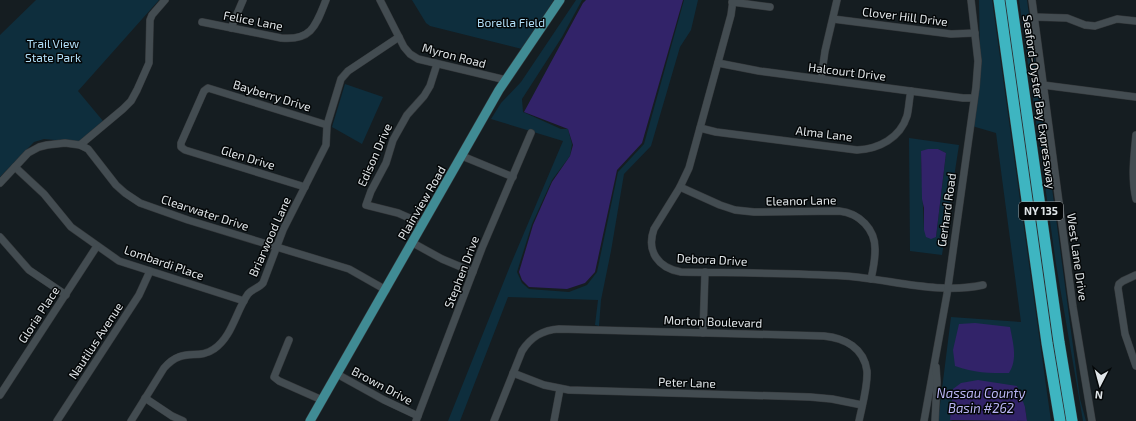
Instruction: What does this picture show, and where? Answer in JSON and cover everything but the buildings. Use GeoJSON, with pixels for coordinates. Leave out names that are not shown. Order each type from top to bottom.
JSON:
{"type":"FeatureCollection","features":[{"type":"Feature","properties":{"kind":"highway","name":"Seaford-Oyster Bay Expressway"},"geometry":{"type":"LineString","coordinates":[[999,0],[1048,351],[1060,421]]}},
{"type":"Feature","properties":{"kind":"highway","name":"Seaford-Oyster Bay Expressway"},"geometry":{"type":"LineString","coordinates":[[1011,0],[1060,349],[1072,421]]}},
{"type":"Feature","properties":{"kind":"main road","name":"Plainview Road"},"geometry":{"type":"LineString","coordinates":[[310,421],[506,80],[560,0]]}},
{"type":"Feature","properties":{"kind":"street"},"geometry":{"type":"LineString","coordinates":[[0,183],[28,153],[39,147],[47,145],[65,143],[80,145],[131,101],[149,63],[150,20],[152,15],[165,0]]}},
{"type":"Feature","properties":{"kind":"street"},"geometry":{"type":"LineString","coordinates":[[232,28],[243,0]]}},
{"type":"Feature","properties":{"kind":"street","name":"Felice Lane"},"geometry":{"type":"LineString","coordinates":[[202,22],[281,38],[298,38],[310,31],[316,23],[326,0]]}},
{"type":"Feature","properties":{"kind":"street","name":"Myron Road"},"geometry":{"type":"LineString","coordinates":[[380,0],[398,37],[410,54],[418,59],[506,80]]}},
{"type":"Feature","properties":{"kind":"street"},"geometry":{"type":"LineString","coordinates":[[821,79],[824,51],[837,0]]}},
{"type":"Feature","properties":{"kind":"street","name":"Gerhard Road"},"geometry":{"type":"LineString","coordinates":[[924,421],[948,287],[974,98],[978,61],[971,0]]}},
{"type":"Feature","properties":{"kind":"street","name":"West Lane Drive"},"geometry":{"type":"LineString","coordinates":[[1032,0],[1073,307],[1092,421]]}},
{"type":"Feature","properties":{"kind":"street"},"geometry":{"type":"LineString","coordinates":[[733,1],[770,7]]}},
{"type":"Feature","properties":{"kind":"street","name":"Debora Drive"},"geometry":{"type":"LineString","coordinates":[[733,1],[731,15],[688,168],[680,187],[652,234],[652,247],[657,259],[668,268],[681,272],[846,276],[936,288],[964,288],[983,285]]}},
{"type":"Feature","properties":{"kind":"street"},"geometry":{"type":"LineString","coordinates":[[1034,17],[1067,18],[1085,25],[1095,26],[1117,20],[1136,21]]}},
{"type":"Feature","properties":{"kind":"street","name":"Clover Hill Drive"},"geometry":{"type":"LineString","coordinates":[[833,19],[951,34],[975,33]]}},
{"type":"Feature","properties":{"kind":"street","name":"Briarwood Lane"},"geometry":{"type":"LineString","coordinates":[[131,421],[164,368],[175,358],[212,351],[219,346],[225,338],[249,294],[263,283],[283,230],[326,145],[326,125],[338,87],[344,75],[398,37]]}},
{"type":"Feature","properties":{"kind":"street","name":"Halcourt Drive"},"geometry":{"type":"LineString","coordinates":[[718,63],[759,72],[963,98],[974,98]]}},
{"type":"Feature","properties":{"kind":"street","name":"Edison Drive"},"geometry":{"type":"LineString","coordinates":[[424,224],[398,213],[366,205],[371,191],[386,163],[393,140],[407,115],[424,96],[430,86],[437,64]]}},
{"type":"Feature","properties":{"kind":"street"},"geometry":{"type":"LineString","coordinates":[[1043,85],[1136,97]]}},
{"type":"Feature","properties":{"kind":"street","name":"Bayberry Drive"},"geometry":{"type":"LineString","coordinates":[[185,150],[181,146],[181,143],[204,91],[208,88],[326,125]]}},
{"type":"Feature","properties":{"kind":"street","name":"Alma Lane"},"geometry":{"type":"LineString","coordinates":[[700,128],[716,132],[866,150],[883,144],[898,132],[907,116],[911,91]]}},
{"type":"Feature","properties":{"kind":"street","name":"Stephen Drive"},"geometry":{"type":"LineString","coordinates":[[417,419],[473,272],[531,132]]}},
{"type":"Feature","properties":{"kind":"street"},"geometry":{"type":"LineString","coordinates":[[1136,135],[1133,187],[1136,199]]}},
{"type":"Feature","properties":{"kind":"street","name":"Clearwater Drive"},"geometry":{"type":"LineString","coordinates":[[80,145],[88,149],[116,185],[140,203],[188,220],[349,269],[386,290]]}},
{"type":"Feature","properties":{"kind":"street","name":"Glen Drive"},"geometry":{"type":"LineString","coordinates":[[185,150],[305,187]]}},
{"type":"Feature","properties":{"kind":"street"},"geometry":{"type":"LineString","coordinates":[[462,156],[512,177]]}},
{"type":"Feature","properties":{"kind":"street","name":"Lombardi Place"},"geometry":{"type":"LineString","coordinates":[[14,168],[44,194],[71,227],[119,261],[244,302]]}},
{"type":"Feature","properties":{"kind":"street","name":"Eleanor Lane"},"geometry":{"type":"LineString","coordinates":[[680,187],[735,210],[754,212],[839,211],[855,215],[868,227],[874,240],[876,250],[871,279]]}},
{"type":"Feature","properties":{"kind":"street"},"geometry":{"type":"LineString","coordinates":[[0,237],[29,270],[66,295]]}},
{"type":"Feature","properties":{"kind":"street"},"geometry":{"type":"LineString","coordinates":[[413,244],[442,259],[473,272]]}},
{"type":"Feature","properties":{"kind":"street","name":"Gloria Place"},"geometry":{"type":"LineString","coordinates":[[0,395],[97,246]]}},
{"type":"Feature","properties":{"kind":"street","name":"Nautilus Avenue"},"geometry":{"type":"LineString","coordinates":[[57,421],[139,295],[150,271]]}},
{"type":"Feature","properties":{"kind":"street"},"geometry":{"type":"LineString","coordinates":[[703,333],[705,272]]}},
{"type":"Feature","properties":{"kind":"street"},"geometry":{"type":"LineString","coordinates":[[1136,275],[1118,284],[1118,288],[1125,334],[1136,366]]}},
{"type":"Feature","properties":{"kind":"street","name":"Morton Boulevard"},"geometry":{"type":"LineString","coordinates":[[494,421],[522,351],[527,343],[540,333],[552,330],[824,336],[841,339],[855,348],[865,364],[866,380],[859,421]]}},
{"type":"Feature","properties":{"kind":"street"},"geometry":{"type":"LineString","coordinates":[[290,340],[274,377],[278,381],[322,400]]}},
{"type":"Feature","properties":{"kind":"street"},"geometry":{"type":"LineString","coordinates":[[935,359],[937,382],[935,421]]}},
{"type":"Feature","properties":{"kind":"street","name":"Peter Lane"},"geometry":{"type":"LineString","coordinates":[[513,373],[544,385],[560,389],[580,391],[810,397],[832,399],[862,405]]}},
{"type":"Feature","properties":{"kind":"street","name":"Brown Drive"},"geometry":{"type":"LineString","coordinates":[[337,374],[417,419]]}},
{"type":"Feature","properties":{"kind":"street"},"geometry":{"type":"LineString","coordinates":[[554,421],[560,389]]}},
{"type":"Feature","properties":{"kind":"street"},"geometry":{"type":"LineString","coordinates":[[145,398],[172,416],[183,421]]}},
{"type":"Feature","properties":{"kind":"green space","name":"Trail View State Park"},"geometry":{"type":"Polygon","coordinates":[[[36,0],[159,0],[78,91],[103,121],[78,142],[44,139],[34,142],[0,177],[0,35],[36,0]]]}},
{"type":"Feature","properties":{"kind":"green space","name":"Borella Field"},"geometry":{"type":"Polygon","coordinates":[[[412,0],[554,0],[522,49],[430,26],[426,23],[412,0]]]}},
{"type":"Feature","properties":{"kind":"green space"},"geometry":{"type":"Polygon","coordinates":[[[576,0],[582,0],[562,37],[522,99],[523,112],[561,129],[568,129],[572,144],[570,156],[552,180],[532,224],[517,272],[522,283],[529,289],[569,292],[587,285],[597,272],[618,172],[644,144],[684,0],[698,0],[691,30],[680,47],[651,146],[624,174],[601,300],[599,326],[595,325],[598,300],[508,297],[460,421],[448,421],[510,266],[563,141],[491,119],[501,103],[521,82],[576,0]]]}},
{"type":"Feature","properties":{"kind":"green space"},"geometry":{"type":"Polygon","coordinates":[[[979,0],[992,0],[1051,421],[1027,421],[1025,407],[950,420],[953,421],[938,421],[951,317],[1021,322],[996,133],[972,126],[980,61],[979,0]]]}},
{"type":"Feature","properties":{"kind":"green space"},"geometry":{"type":"Polygon","coordinates":[[[1019,0],[1027,0],[1080,399],[1086,421],[1083,421],[1056,264],[1019,0]]]}},
{"type":"Feature","properties":{"kind":"green space"},"geometry":{"type":"Polygon","coordinates":[[[345,84],[383,97],[362,144],[332,127],[345,84]]]}},
{"type":"Feature","properties":{"kind":"green space"},"geometry":{"type":"Polygon","coordinates":[[[909,138],[959,145],[942,255],[910,251],[909,138]],[[938,149],[921,151],[924,230],[936,237],[946,153],[938,149]]]}},
{"type":"Feature","properties":{"kind":"water"},"geometry":{"type":"Polygon","coordinates":[[[586,0],[683,0],[642,143],[617,170],[595,272],[585,283],[567,289],[529,287],[522,280],[519,272],[533,225],[552,182],[570,156],[573,145],[568,129],[524,112],[586,0]]]}},
{"type":"Feature","properties":{"kind":"water"},"geometry":{"type":"Polygon","coordinates":[[[938,149],[946,153],[936,237],[931,239],[926,237],[924,230],[924,208],[922,199],[921,151],[938,149]]]}},
{"type":"Feature","properties":{"kind":"water"},"geometry":{"type":"Polygon","coordinates":[[[975,323],[1010,327],[1014,357],[1012,368],[1009,373],[988,373],[955,366],[953,350],[959,324],[975,323]]]}},
{"type":"Feature","properties":{"kind":"water","name":"Nassau County Basin #262"},"geometry":{"type":"Polygon","coordinates":[[[978,380],[1017,386],[1025,407],[1027,421],[950,420],[953,389],[961,383],[978,380]]]}}]}
